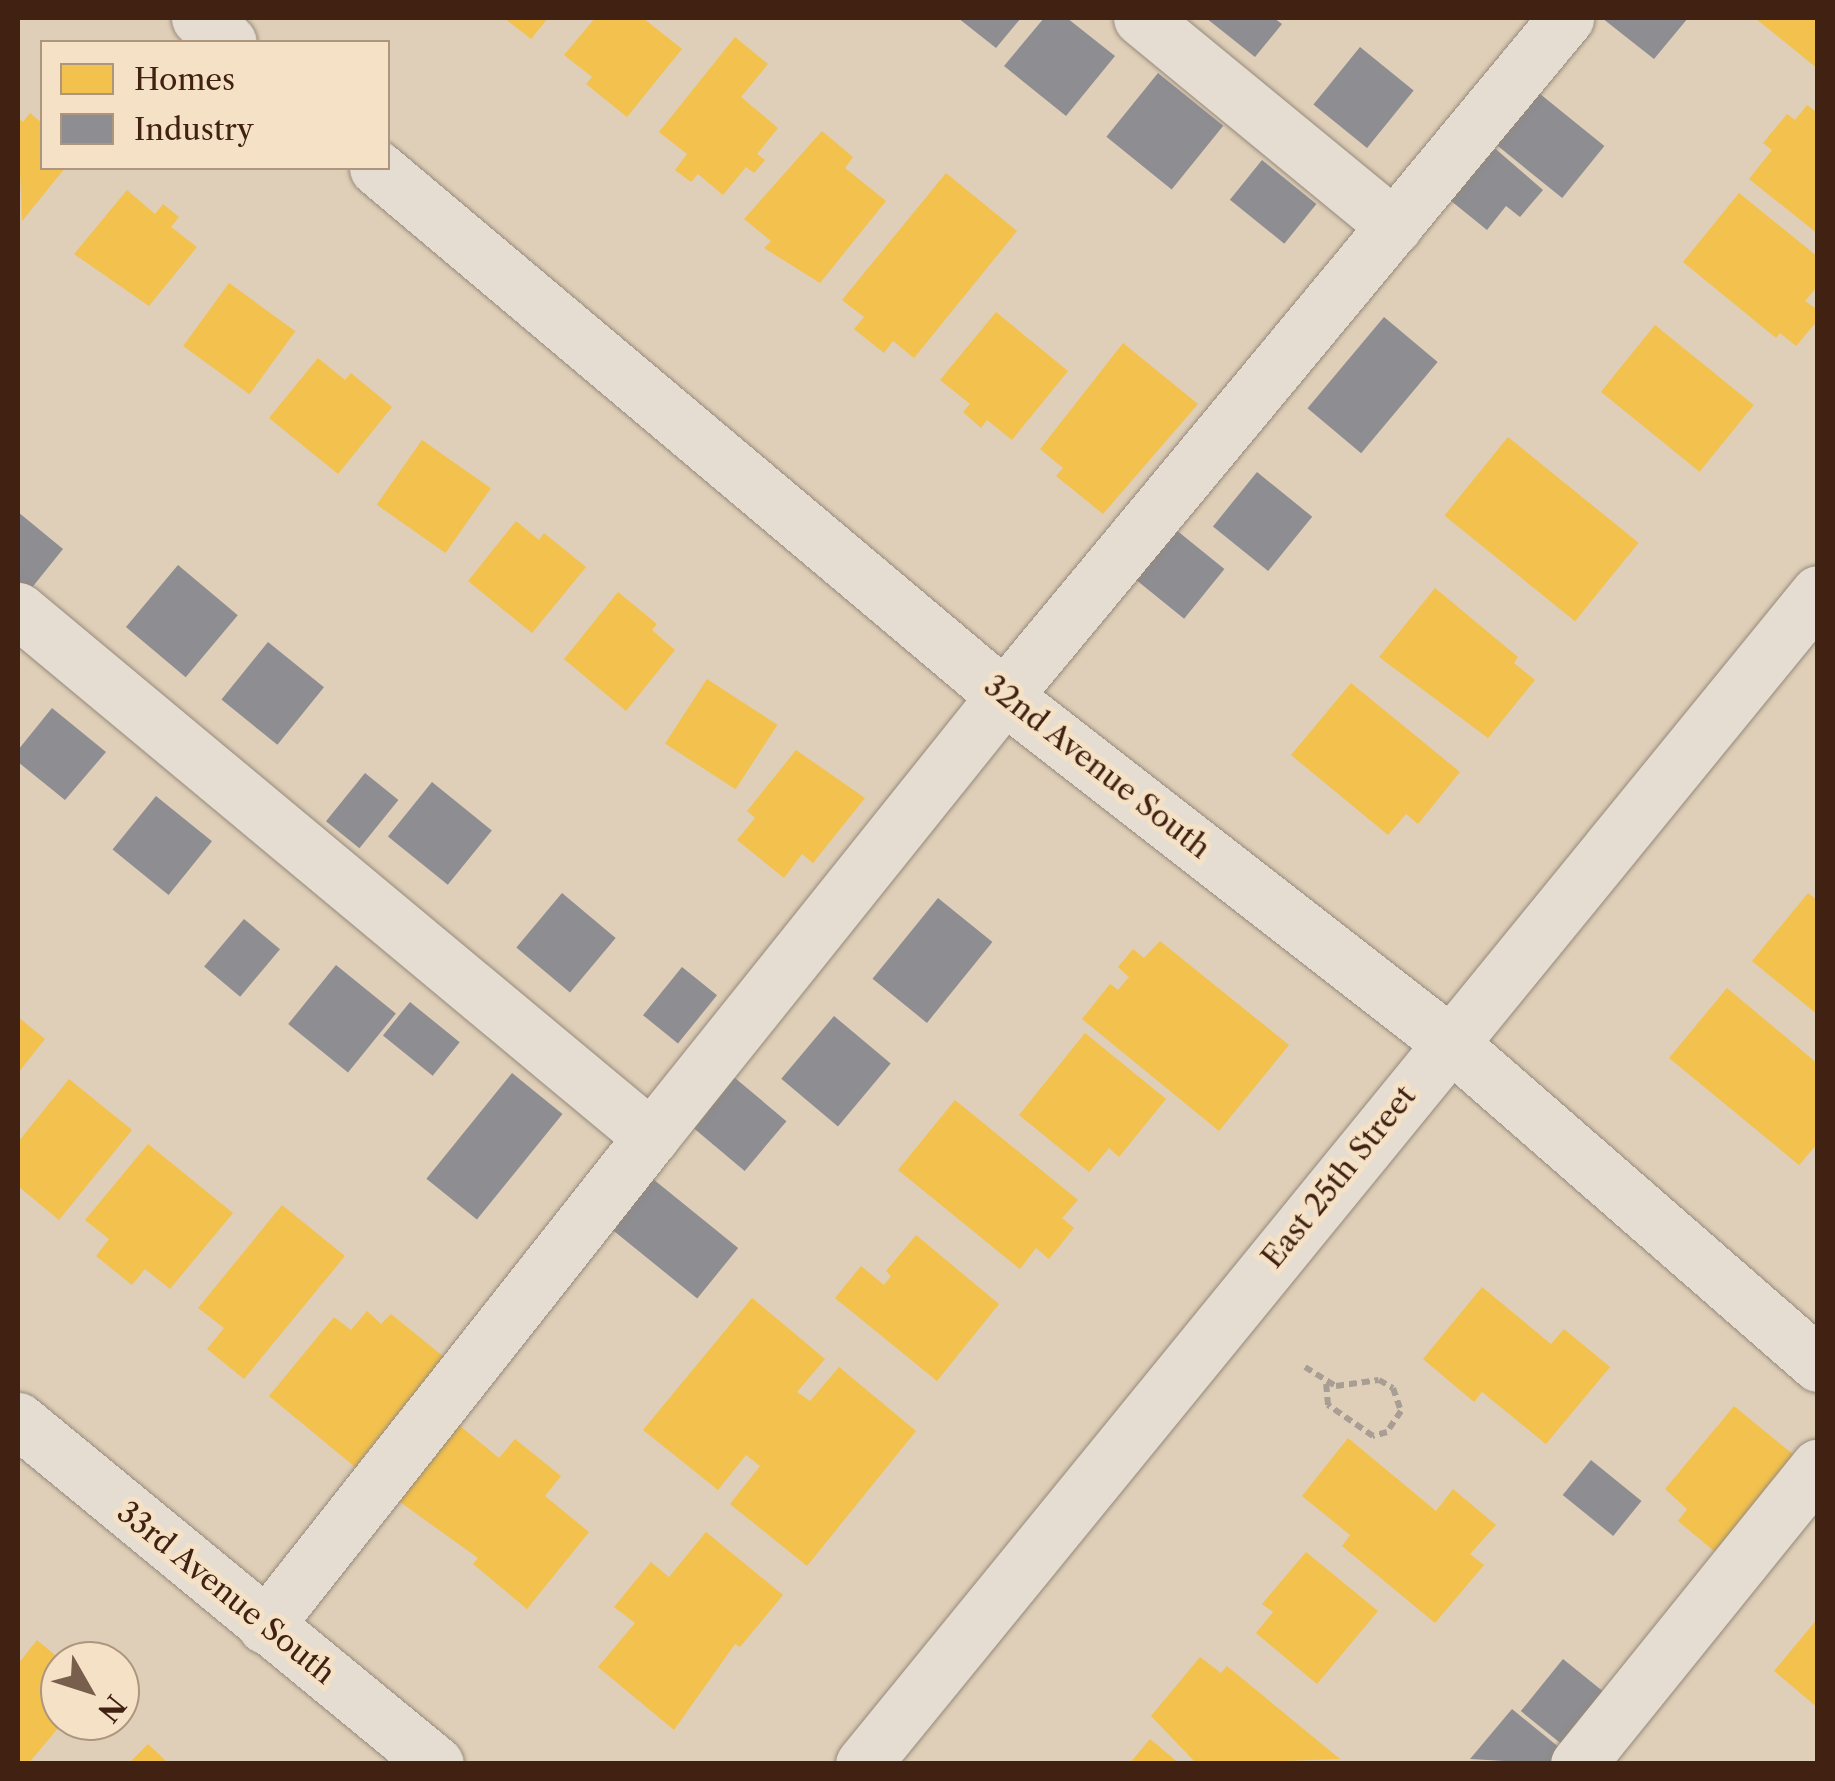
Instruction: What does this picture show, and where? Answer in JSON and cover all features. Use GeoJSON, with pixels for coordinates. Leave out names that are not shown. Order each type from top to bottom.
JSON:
{"type":"FeatureCollection","features":[{"type":"Feature","properties":{"kind":"street"},"geometry":{"type":"LineString","coordinates":[[199,18],[226,40]]}},
{"type":"Feature","properties":{"kind":"street"},"geometry":{"type":"LineString","coordinates":[[1141,18],[1394,226]]}},
{"type":"Feature","properties":{"kind":"street"},"geometry":{"type":"LineString","coordinates":[[265,1626],[1004,696],[1566,18]]}},
{"type":"Feature","properties":{"kind":"street","name":"32nd Avenue South"},"geometry":{"type":"LineString","coordinates":[[379,170],[1004,696],[1449,1042],[1818,1364]]}},
{"type":"Feature","properties":{"kind":"street","name":"East 25th Street"},"geometry":{"type":"LineString","coordinates":[[863,1764],[1818,593]]}},
{"type":"Feature","properties":{"kind":"street"},"geometry":{"type":"LineString","coordinates":[[18,610],[651,1137]]}},
{"type":"Feature","properties":{"kind":"street","name":"33rd Avenue South"},"geometry":{"type":"LineString","coordinates":[[18,1420],[436,1764]]}},
{"type":"Feature","properties":{"kind":"street"},"geometry":{"type":"LineString","coordinates":[[1578,1764],[1818,1467]]}},
{"type":"Feature","properties":{"kind":"path"},"geometry":{"type":"LineString","coordinates":[[1305,1367],[1326,1384],[1379,1380],[1393,1388],[1401,1411],[1387,1432],[1373,1436],[1328,1405],[1326,1384]]}},
{"type":"Feature","properties":{"kind":"building: Homes"},"geometry":{"type":"Polygon","coordinates":[[[504,18],[548,18],[531,39],[504,18]]]}},
{"type":"Feature","properties":{"kind":"building: Homes"},"geometry":{"type":"Polygon","coordinates":[[[595,18],[643,18],[682,49],[627,117],[586,84],[592,77],[564,55],[595,18]]]}},
{"type":"Feature","properties":{"kind":"building: Homes"},"geometry":{"type":"Polygon","coordinates":[[[1755,18],[1818,18],[1818,69],[1755,18]]]}},
{"type":"Feature","properties":{"kind":"building: Homes"},"geometry":{"type":"Polygon","coordinates":[[[735,37],[768,64],[741,97],[778,128],[757,154],[765,160],[754,173],[746,167],[723,195],[698,174],[691,182],[675,170],[687,154],[659,132],[735,37]]]}},
{"type":"Feature","properties":{"kind":"building: Homes"},"geometry":{"type":"Polygon","coordinates":[[[1807,105],[1818,113],[1818,234],[1749,179],[1772,150],[1763,143],[1787,114],[1795,120],[1807,105]]]}},
{"type":"Feature","properties":{"kind":"building: Homes"},"geometry":{"type":"Polygon","coordinates":[[[30,113],[40,121],[40,170],[63,170],[22,221],[18,118],[23,122],[30,113]]]}},
{"type":"Feature","properties":{"kind":"building: Homes"},"geometry":{"type":"Polygon","coordinates":[[[822,131],[853,157],[845,168],[886,201],[820,283],[764,248],[771,241],[744,219],[822,131]]]}},
{"type":"Feature","properties":{"kind":"building: Homes"},"geometry":{"type":"Polygon","coordinates":[[[946,173],[1017,231],[914,358],[893,341],[884,353],[854,329],[864,317],[842,300],[946,173]]]}},
{"type":"Feature","properties":{"kind":"building: Homes"},"geometry":{"type":"Polygon","coordinates":[[[127,190],[155,214],[163,204],[179,217],[171,227],[197,247],[149,306],[74,254],[127,190]]]}},
{"type":"Feature","properties":{"kind":"building: Homes"},"geometry":{"type":"Polygon","coordinates":[[[1739,193],[1818,257],[1818,286],[1805,301],[1818,310],[1818,320],[1796,346],[1780,333],[1776,338],[1683,262],[1739,193]]]}},
{"type":"Feature","properties":{"kind":"building: Homes"},"geometry":{"type":"Polygon","coordinates":[[[229,283],[295,331],[249,394],[183,346],[229,283]]]}},
{"type":"Feature","properties":{"kind":"building: Homes"},"geometry":{"type":"Polygon","coordinates":[[[996,312],[1068,371],[1012,440],[987,420],[981,428],[963,412],[970,404],[940,380],[996,312]]]}},
{"type":"Feature","properties":{"kind":"building: Homes"},"geometry":{"type":"Polygon","coordinates":[[[1655,325],[1754,405],[1700,472],[1601,392],[1655,325]]]}},
{"type":"Feature","properties":{"kind":"building: Homes"},"geometry":{"type":"Polygon","coordinates":[[[1123,343],[1198,404],[1103,514],[1056,476],[1063,468],[1040,449],[1123,343]]]}},
{"type":"Feature","properties":{"kind":"building: Homes"},"geometry":{"type":"Polygon","coordinates":[[[318,358],[345,380],[351,373],[392,407],[338,474],[269,418],[318,358]]]}},
{"type":"Feature","properties":{"kind":"building: Homes"},"geometry":{"type":"Polygon","coordinates":[[[1508,437],[1639,543],[1575,621],[1444,515],[1508,437]]]}},
{"type":"Feature","properties":{"kind":"building: Homes"},"geometry":{"type":"Polygon","coordinates":[[[422,440],[491,488],[445,553],[377,505],[422,440]]]}},
{"type":"Feature","properties":{"kind":"building: Homes"},"geometry":{"type":"Polygon","coordinates":[[[516,521],[539,540],[544,533],[586,567],[532,633],[468,581],[516,521]]]}},
{"type":"Feature","properties":{"kind":"building: Homes"},"geometry":{"type":"Polygon","coordinates":[[[1435,588],[1518,657],[1514,663],[1535,680],[1488,738],[1379,657],[1435,588]]]}},
{"type":"Feature","properties":{"kind":"building: Homes"},"geometry":{"type":"Polygon","coordinates":[[[618,592],[657,624],[652,630],[675,650],[626,711],[564,659],[618,592]]]}},
{"type":"Feature","properties":{"kind":"building: Homes"},"geometry":{"type":"Polygon","coordinates":[[[707,679],[777,725],[736,789],[665,744],[707,679]]]}},
{"type":"Feature","properties":{"kind":"building: Homes"},"geometry":{"type":"Polygon","coordinates":[[[1351,683],[1460,772],[1418,824],[1406,814],[1388,835],[1291,755],[1351,683]]]}},
{"type":"Feature","properties":{"kind":"building: Homes"},"geometry":{"type":"Polygon","coordinates":[[[796,750],[865,798],[813,863],[802,854],[784,878],[737,840],[755,818],[747,811],[796,750]]]}},
{"type":"Feature","properties":{"kind":"building: Homes"},"geometry":{"type":"Polygon","coordinates":[[[1808,893],[1818,901],[1818,1015],[1752,961],[1808,893]]]}},
{"type":"Feature","properties":{"kind":"building: Homes"},"geometry":{"type":"Polygon","coordinates":[[[1160,941],[1289,1045],[1219,1131],[1082,1019],[1110,984],[1118,990],[1129,977],[1118,967],[1133,949],[1144,958],[1160,941]]]}},
{"type":"Feature","properties":{"kind":"building: Homes"},"geometry":{"type":"Polygon","coordinates":[[[1727,988],[1818,1064],[1818,1143],[1799,1165],[1669,1058],[1727,988]]]}},
{"type":"Feature","properties":{"kind":"building: Homes"},"geometry":{"type":"Polygon","coordinates":[[[18,1017],[45,1039],[18,1073],[18,1017]]]}},
{"type":"Feature","properties":{"kind":"building: Homes"},"geometry":{"type":"Polygon","coordinates":[[[1085,1033],[1166,1099],[1119,1157],[1109,1148],[1089,1172],[1019,1115],[1085,1033]]]}},
{"type":"Feature","properties":{"kind":"building: Homes"},"geometry":{"type":"Polygon","coordinates":[[[69,1079],[132,1130],[59,1220],[18,1186],[18,1142],[69,1079]]]}},
{"type":"Feature","properties":{"kind":"building: Homes"},"geometry":{"type":"Polygon","coordinates":[[[955,1100],[1078,1200],[1062,1218],[1074,1228],[1049,1259],[1036,1248],[1020,1269],[898,1170],[955,1100]]]}},
{"type":"Feature","properties":{"kind":"building: Homes"},"geometry":{"type":"Polygon","coordinates":[[[148,1144],[233,1213],[170,1289],[145,1269],[132,1285],[96,1256],[109,1239],[85,1220],[148,1144]]]}},
{"type":"Feature","properties":{"kind":"building: Homes"},"geometry":{"type":"Polygon","coordinates":[[[282,1205],[345,1256],[244,1379],[207,1349],[224,1328],[198,1308],[282,1205]]]}},
{"type":"Feature","properties":{"kind":"building: Homes"},"geometry":{"type":"Polygon","coordinates":[[[916,1235],[999,1304],[937,1381],[835,1298],[861,1266],[884,1285],[891,1276],[886,1271],[916,1235]]]}},
{"type":"Feature","properties":{"kind":"building: Homes"},"geometry":{"type":"Polygon","coordinates":[[[1482,1287],[1551,1344],[1564,1329],[1610,1367],[1546,1444],[1482,1392],[1474,1402],[1423,1359],[1482,1287]]]}},
{"type":"Feature","properties":{"kind":"building: Homes"},"geometry":{"type":"Polygon","coordinates":[[[752,1298],[825,1359],[797,1392],[810,1401],[839,1367],[916,1431],[807,1566],[730,1504],[760,1466],[746,1455],[718,1490],[643,1430],[752,1298]]]}},
{"type":"Feature","properties":{"kind":"building: Homes"},"geometry":{"type":"Polygon","coordinates":[[[367,1311],[381,1324],[391,1314],[444,1357],[355,1467],[269,1396],[334,1317],[351,1330],[367,1311]]]}},
{"type":"Feature","properties":{"kind":"building: Homes"},"geometry":{"type":"Polygon","coordinates":[[[1734,1406],[1800,1460],[1720,1556],[1678,1521],[1687,1509],[1665,1489],[1734,1406]]]}},
{"type":"Feature","properties":{"kind":"building: Homes"},"geometry":{"type":"Polygon","coordinates":[[[454,1421],[499,1458],[515,1439],[561,1476],[545,1496],[589,1532],[527,1609],[473,1564],[478,1558],[393,1497],[454,1421]]]}},
{"type":"Feature","properties":{"kind":"building: Homes"},"geometry":{"type":"Polygon","coordinates":[[[1348,1438],[1436,1511],[1453,1489],[1496,1525],[1470,1554],[1484,1565],[1435,1623],[1342,1546],[1350,1535],[1302,1496],[1348,1438]]]}},
{"type":"Feature","properties":{"kind":"building: Homes"},"geometry":{"type":"Polygon","coordinates":[[[706,1532],[783,1595],[740,1647],[735,1644],[674,1730],[598,1667],[635,1623],[614,1607],[651,1562],[669,1577],[706,1532]]]}},
{"type":"Feature","properties":{"kind":"building: Homes"},"geometry":{"type":"Polygon","coordinates":[[[1306,1552],[1378,1611],[1317,1684],[1256,1633],[1273,1612],[1262,1604],[1306,1552]]]}},
{"type":"Feature","properties":{"kind":"building: Homes"},"geometry":{"type":"Polygon","coordinates":[[[1818,1618],[1818,1708],[1774,1671],[1818,1618]]]}},
{"type":"Feature","properties":{"kind":"building: Homes"},"geometry":{"type":"Polygon","coordinates":[[[37,1640],[40,1642],[40,1741],[47,1741],[28,1764],[18,1764],[18,1664],[37,1640]]]}},
{"type":"Feature","properties":{"kind":"building: Homes"},"geometry":{"type":"Polygon","coordinates":[[[1200,1657],[1221,1673],[1227,1666],[1340,1759],[1197,1764],[1151,1716],[1200,1657]]]}},
{"type":"Feature","properties":{"kind":"building: Homes"},"geometry":{"type":"Polygon","coordinates":[[[1150,1739],[1180,1764],[1129,1764],[1150,1739]]]}},
{"type":"Feature","properties":{"kind":"building: Homes"},"geometry":{"type":"Polygon","coordinates":[[[148,1744],[169,1764],[128,1764],[148,1744]]]}},
{"type":"Feature","properties":{"kind":"building: Industry"},"geometry":{"type":"Polygon","coordinates":[[[958,18],[1021,18],[996,48],[958,18]]]}},
{"type":"Feature","properties":{"kind":"building: Industry"},"geometry":{"type":"Polygon","coordinates":[[[1044,18],[1067,18],[1115,56],[1066,116],[1004,66],[1044,18]]]}},
{"type":"Feature","properties":{"kind":"building: Industry"},"geometry":{"type":"Polygon","coordinates":[[[1206,18],[1274,18],[1282,24],[1255,57],[1206,18]]]}},
{"type":"Feature","properties":{"kind":"building: Industry"},"geometry":{"type":"Polygon","coordinates":[[[1602,18],[1688,18],[1654,59],[1602,18]]]}},
{"type":"Feature","properties":{"kind":"building: Industry"},"geometry":{"type":"Polygon","coordinates":[[[1360,47],[1414,90],[1367,148],[1313,105],[1360,47]]]}},
{"type":"Feature","properties":{"kind":"building: Industry"},"geometry":{"type":"Polygon","coordinates":[[[1158,73],[1223,126],[1172,190],[1106,137],[1158,73]]]}},
{"type":"Feature","properties":{"kind":"building: Industry"},"geometry":{"type":"Polygon","coordinates":[[[1529,85],[1604,146],[1562,198],[1487,137],[1529,85]]]}},
{"type":"Feature","properties":{"kind":"building: Industry"},"geometry":{"type":"Polygon","coordinates":[[[1483,138],[1543,190],[1520,217],[1506,206],[1487,230],[1440,192],[1483,138]]]}},
{"type":"Feature","properties":{"kind":"building: Industry"},"geometry":{"type":"Polygon","coordinates":[[[1262,160],[1316,204],[1284,244],[1230,200],[1262,160]]]}},
{"type":"Feature","properties":{"kind":"building: Industry"},"geometry":{"type":"Polygon","coordinates":[[[1384,317],[1438,362],[1361,453],[1308,408],[1384,317]]]}},
{"type":"Feature","properties":{"kind":"building: Industry"},"geometry":{"type":"Polygon","coordinates":[[[1257,472],[1312,517],[1268,571],[1213,526],[1257,472]]]}},
{"type":"Feature","properties":{"kind":"building: Industry"},"geometry":{"type":"Polygon","coordinates":[[[18,512],[63,549],[30,590],[18,580],[18,512]]]}},
{"type":"Feature","properties":{"kind":"building: Industry"},"geometry":{"type":"Polygon","coordinates":[[[1170,525],[1224,569],[1184,619],[1130,575],[1170,525]]]}},
{"type":"Feature","properties":{"kind":"building: Industry"},"geometry":{"type":"Polygon","coordinates":[[[178,565],[238,615],[186,677],[126,627],[178,565]]]}},
{"type":"Feature","properties":{"kind":"building: Industry"},"geometry":{"type":"Polygon","coordinates":[[[268,642],[324,687],[277,745],[221,700],[268,642]]]}},
{"type":"Feature","properties":{"kind":"building: Industry"},"geometry":{"type":"Polygon","coordinates":[[[52,708],[106,752],[65,800],[18,762],[18,750],[52,708]]]}},
{"type":"Feature","properties":{"kind":"building: Industry"},"geometry":{"type":"Polygon","coordinates":[[[365,773],[398,800],[359,848],[326,821],[365,773]]]}},
{"type":"Feature","properties":{"kind":"building: Industry"},"geometry":{"type":"Polygon","coordinates":[[[432,782],[492,830],[448,885],[388,836],[432,782]]]}},
{"type":"Feature","properties":{"kind":"building: Industry"},"geometry":{"type":"Polygon","coordinates":[[[156,796],[212,841],[169,895],[113,850],[156,796]]]}},
{"type":"Feature","properties":{"kind":"building: Industry"},"geometry":{"type":"Polygon","coordinates":[[[562,893],[616,938],[570,992],[516,947],[562,893]]]}},
{"type":"Feature","properties":{"kind":"building: Industry"},"geometry":{"type":"Polygon","coordinates":[[[938,898],[992,942],[927,1023],[873,979],[938,898]]]}},
{"type":"Feature","properties":{"kind":"building: Industry"},"geometry":{"type":"Polygon","coordinates":[[[244,919],[280,949],[240,997],[204,966],[244,919]]]}},
{"type":"Feature","properties":{"kind":"building: Industry"},"geometry":{"type":"Polygon","coordinates":[[[336,965],[396,1013],[348,1073],[288,1024],[336,965]]]}},
{"type":"Feature","properties":{"kind":"building: Industry"},"geometry":{"type":"Polygon","coordinates":[[[682,967],[717,995],[678,1044],[643,1015],[682,967]]]}},
{"type":"Feature","properties":{"kind":"building: Industry"},"geometry":{"type":"Polygon","coordinates":[[[410,1002],[460,1042],[433,1076],[383,1035],[410,1002]]]}},
{"type":"Feature","properties":{"kind":"building: Industry"},"geometry":{"type":"Polygon","coordinates":[[[834,1016],[891,1064],[838,1126],[781,1079],[834,1016]]]}},
{"type":"Feature","properties":{"kind":"building: Industry"},"geometry":{"type":"Polygon","coordinates":[[[512,1073],[563,1114],[477,1220],[426,1179],[512,1073]]]}},
{"type":"Feature","properties":{"kind":"building: Industry"},"geometry":{"type":"Polygon","coordinates":[[[729,1073],[786,1121],[745,1171],[687,1123],[729,1073]]]}},
{"type":"Feature","properties":{"kind":"building: Industry"},"geometry":{"type":"Polygon","coordinates":[[[648,1175],[738,1248],[697,1299],[607,1226],[648,1175]]]}},
{"type":"Feature","properties":{"kind":"building: Industry"},"geometry":{"type":"Polygon","coordinates":[[[1591,1460],[1642,1501],[1613,1536],[1563,1495],[1591,1460]]]}},
{"type":"Feature","properties":{"kind":"building: Industry"},"geometry":{"type":"Polygon","coordinates":[[[1563,1659],[1614,1701],[1572,1753],[1521,1711],[1563,1659]]]}},
{"type":"Feature","properties":{"kind":"building: Industry"},"geometry":{"type":"Polygon","coordinates":[[[1512,1709],[1566,1753],[1557,1764],[1470,1759],[1512,1709]]]}}]}
